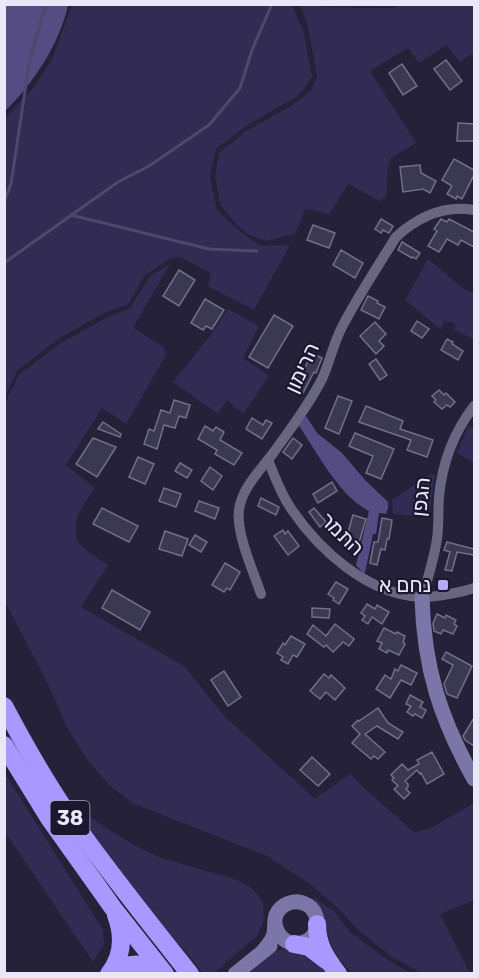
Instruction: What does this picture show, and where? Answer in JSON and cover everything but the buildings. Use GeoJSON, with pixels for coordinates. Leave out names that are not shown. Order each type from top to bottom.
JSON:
{"type":"FeatureCollection","features":[{"type":"Feature","properties":{"kind":"highway","name":"38"},"geometry":{"type":"LineString","coordinates":[[4,706],[66,811],[98,857],[190,974]]}},
{"type":"Feature","properties":{"kind":"highway","name":"38"},"geometry":{"type":"LineString","coordinates":[[4,745],[49,818],[113,908],[165,974]]}},
{"type":"Feature","properties":{"kind":"highway"},"geometry":{"type":"LineString","coordinates":[[109,974],[118,959],[121,945],[121,931],[113,908]]}},
{"type":"Feature","properties":{"kind":"highway"},"geometry":{"type":"LineString","coordinates":[[317,924],[317,937],[320,945],[335,969]]}},
{"type":"Feature","properties":{"kind":"highway"},"geometry":{"type":"LineString","coordinates":[[292,943],[312,948],[335,969]]}},
{"type":"Feature","properties":{"kind":"highway"},"geometry":{"type":"LineString","coordinates":[[109,974],[126,965],[138,964],[149,966],[165,974]]}},
{"type":"Feature","properties":{"kind":"street","name":"הרימון"},"geometry":{"type":"LineString","coordinates":[[261,594],[239,524],[239,510],[246,489],[316,391],[342,327],[396,237],[409,225],[425,216],[451,209],[474,210]]}},
{"type":"Feature","properties":{"kind":"street","name":"הגפן"},"geometry":{"type":"LineString","coordinates":[[422,598],[437,538],[439,496],[446,460],[459,429],[474,406]]}},
{"type":"Feature","properties":{"kind":"street","name":"התמר"},"geometry":{"type":"LineString","coordinates":[[268,460],[291,509],[307,530],[339,562],[358,576],[390,592],[422,598],[474,588]]}},
{"type":"Feature","properties":{"kind":"street"},"geometry":{"type":"LineString","coordinates":[[422,598],[426,654],[440,708],[474,779]]}},
{"type":"Feature","properties":{"kind":"street"},"geometry":{"type":"LineString","coordinates":[[235,974],[264,950],[270,945],[303,942],[309,939],[314,934],[317,924],[316,915],[312,909],[304,903],[295,902],[280,908],[276,917],[273,938],[264,950]]}},
{"type":"Feature","properties":{"kind":"street"},"geometry":{"type":"LineString","coordinates":[[275,924],[280,936],[292,943]]}},
{"type":"Feature","properties":{"kind":"shaded area"},"geometry":{"type":"Polygon","coordinates":[[[5,4],[68,5],[59,34],[44,62],[26,88],[5,111],[5,4]]]}},
{"type":"Feature","properties":{"kind":"shaded area"},"geometry":{"type":"Polygon","coordinates":[[[72,5],[292,5],[303,30],[312,76],[295,98],[249,124],[216,149],[210,176],[217,210],[243,234],[261,246],[290,245],[254,310],[208,286],[211,273],[180,257],[171,258],[145,275],[128,305],[108,311],[58,339],[17,371],[5,397],[5,118],[35,86],[52,59],[72,5]]]}},
{"type":"Feature","properties":{"kind":"shaded area"},"geometry":{"type":"Polygon","coordinates":[[[300,5],[392,8],[402,5],[474,5],[474,53],[460,62],[446,45],[419,63],[408,48],[370,71],[416,143],[391,158],[388,166],[386,197],[379,201],[348,184],[329,215],[311,209],[305,210],[295,234],[266,241],[249,235],[221,206],[215,177],[219,153],[246,131],[291,106],[311,91],[317,77],[308,26],[300,5]]]}},
{"type":"Feature","properties":{"kind":"shaded area"},"geometry":{"type":"Polygon","coordinates":[[[428,259],[464,289],[474,293],[474,339],[454,330],[455,323],[444,321],[441,330],[405,300],[428,259]]]}},
{"type":"Feature","properties":{"kind":"shaded area"},"geometry":{"type":"Polygon","coordinates":[[[170,264],[133,328],[164,347],[166,355],[126,424],[102,408],[66,465],[95,488],[76,520],[76,540],[87,551],[108,565],[81,607],[184,666],[224,716],[315,799],[350,774],[414,832],[431,828],[474,803],[474,900],[440,914],[470,973],[422,973],[392,957],[358,930],[340,910],[309,883],[267,856],[132,803],[109,785],[86,758],[66,725],[46,680],[5,602],[4,405],[19,375],[59,344],[106,318],[130,308],[150,276],[170,264]]]}},
{"type":"Feature","properties":{"kind":"shaded area"},"geometry":{"type":"Polygon","coordinates":[[[228,309],[259,326],[243,358],[269,376],[243,414],[227,400],[218,414],[173,382],[210,336],[228,309]]]}},
{"type":"Feature","properties":{"kind":"shaded area"},"geometry":{"type":"Polygon","coordinates":[[[306,416],[317,433],[342,453],[388,502],[386,514],[379,513],[376,534],[373,534],[365,573],[356,565],[369,511],[348,495],[321,460],[298,424],[306,416]]]}},
{"type":"Feature","properties":{"kind":"shaded area"},"geometry":{"type":"Polygon","coordinates":[[[468,426],[474,428],[474,463],[457,453],[468,426]]]}},
{"type":"Feature","properties":{"kind":"shaded area"},"geometry":{"type":"Polygon","coordinates":[[[430,474],[435,475],[429,517],[393,514],[392,500],[430,474]]]}},
{"type":"Feature","properties":{"kind":"shaded area"},"geometry":{"type":"Polygon","coordinates":[[[4,772],[103,930],[104,944],[93,962],[5,832],[4,772]]]}},
{"type":"Feature","properties":{"kind":"shaded area"},"geometry":{"type":"Polygon","coordinates":[[[73,805],[138,847],[164,859],[238,880],[253,889],[263,902],[264,920],[257,936],[214,973],[203,973],[114,867],[73,805]]]}},
{"type":"Feature","properties":{"kind":"shaded area"},"geometry":{"type":"Polygon","coordinates":[[[313,897],[334,911],[350,932],[389,961],[411,973],[352,973],[332,947],[322,915],[313,897]]]}},
{"type":"Feature","properties":{"kind":"shaded area"},"geometry":{"type":"Polygon","coordinates":[[[285,949],[308,957],[328,974],[249,974],[273,952],[285,949]]]}},
{"type":"Feature","properties":{"kind":"waterway"},"geometry":{"type":"LineString","coordinates":[[4,202],[11,184],[29,64],[46,4]]}},
{"type":"Feature","properties":{"kind":"waterway"},"geometry":{"type":"LineString","coordinates":[[4,263],[118,182],[149,166],[209,125],[240,88],[252,50],[272,4]]}},
{"type":"Feature","properties":{"kind":"waterway"},"geometry":{"type":"LineString","coordinates":[[71,215],[209,249],[257,251]]}},
{"type":"Feature","properties":{"kind":"place","name":"נחם א"},"geometry":{"type":"Point","coordinates":[443,585]}}]}
